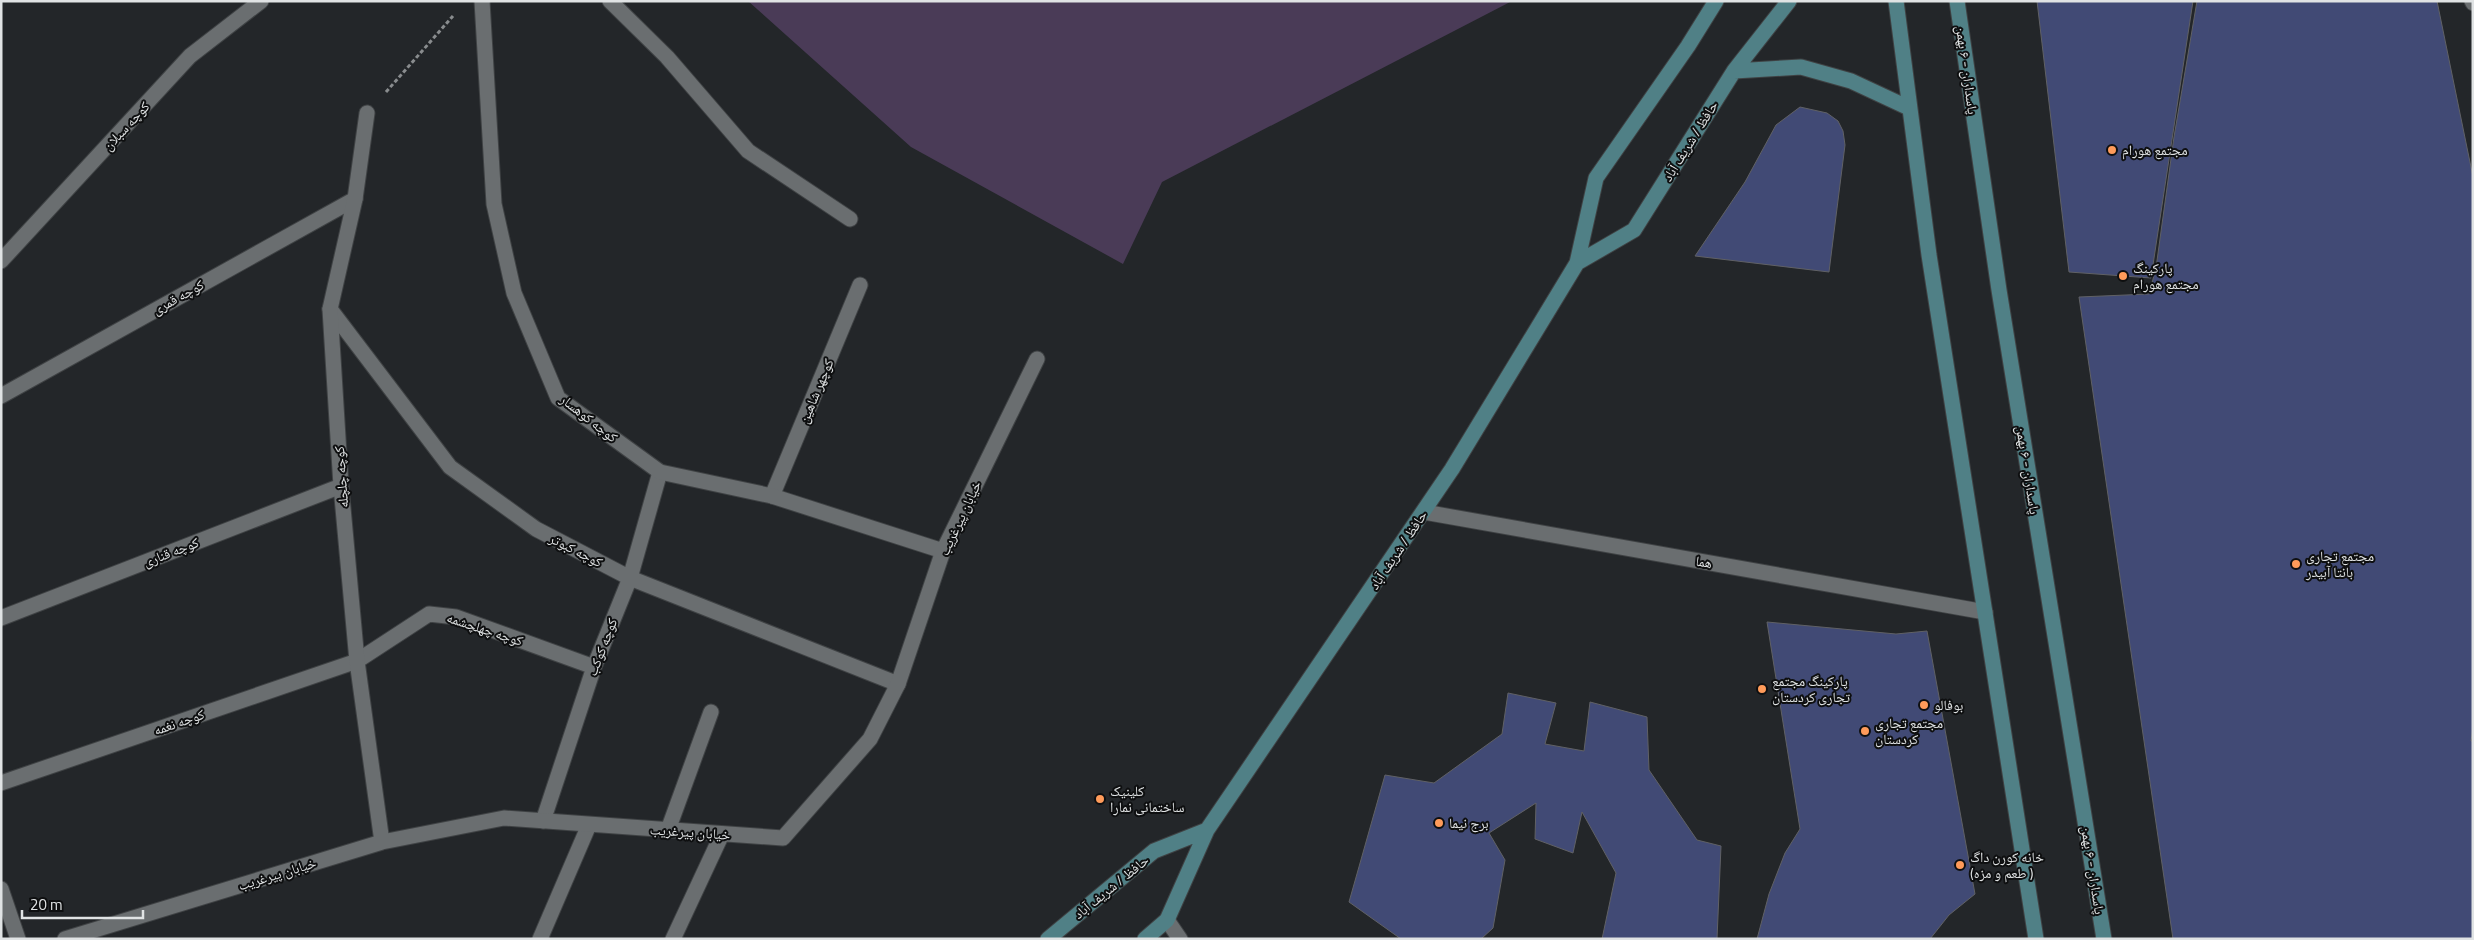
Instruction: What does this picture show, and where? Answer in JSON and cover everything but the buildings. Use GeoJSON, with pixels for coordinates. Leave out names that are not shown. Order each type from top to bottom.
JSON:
{"type":"FeatureCollection","features":[{"type":"Feature","properties":{"kind":"main road","name":"حافظ / شریف آباد"},"geometry":{"type":"LineString","coordinates":[[1145,939],[1168,920],[1207,830],[1424,512],[1577,263],[1596,178],[1688,46],[1716,1]]}},
{"type":"Feature","properties":{"kind":"main road","name":"حافظ / شریف آباد"},"geometry":{"type":"LineString","coordinates":[[1577,263],[1634,230],[1734,71],[1789,1]]}},
{"type":"Feature","properties":{"kind":"main road"},"geometry":{"type":"LineString","coordinates":[[1896,1],[1929,255],[2036,939]]}},
{"type":"Feature","properties":{"kind":"main road","name":"پاسداران - ۶ بهمن"},"geometry":{"type":"LineString","coordinates":[[1957,1],[1999,290],[2104,939]]}},
{"type":"Feature","properties":{"kind":"main road"},"geometry":{"type":"LineString","coordinates":[[1734,71],[1801,67],[1851,81],[1909,108]]}},
{"type":"Feature","properties":{"kind":"main road","name":"حافظ / شریف آباد"},"geometry":{"type":"LineString","coordinates":[[1048,939],[1154,851],[1207,830]]}},
{"type":"Feature","properties":{"kind":"street","name":"کوچه سبلان"},"geometry":{"type":"LineString","coordinates":[[1,261],[190,56],[261,1]]}},
{"type":"Feature","properties":{"kind":"street","name":"کوچه کوهسار"},"geometry":{"type":"LineString","coordinates":[[482,1],[494,204],[514,293],[558,398],[660,472],[772,496],[943,551]]}},
{"type":"Feature","properties":{"kind":"street"},"geometry":{"type":"LineString","coordinates":[[610,1],[667,57],[748,151],[850,219]]}},
{"type":"Feature","properties":{"kind":"street","name":"کوچه چلچله"},"geometry":{"type":"LineString","coordinates":[[367,113],[354,199],[330,309],[341,486],[357,661],[382,842]]}},
{"type":"Feature","properties":{"kind":"street","name":"کوچه قمری"},"geometry":{"type":"LineString","coordinates":[[1,396],[354,199]]}},
{"type":"Feature","properties":{"kind":"street","name":"کوچهر شاهین"},"geometry":{"type":"LineString","coordinates":[[772,496],[860,285]]}},
{"type":"Feature","properties":{"kind":"street","name":"کوچه کبوتر"},"geometry":{"type":"LineString","coordinates":[[330,309],[450,467],[536,529],[630,578],[898,684]]}},
{"type":"Feature","properties":{"kind":"street","name":"خیابان پیرغریب"},"geometry":{"type":"LineString","coordinates":[[66,939],[382,842],[504,818],[784,838],[870,739],[898,684],[943,551],[1037,359]]}},
{"type":"Feature","properties":{"kind":"street","name":"کوچه کوکب"},"geometry":{"type":"LineString","coordinates":[[543,821],[594,666],[630,578],[660,472]]}},
{"type":"Feature","properties":{"kind":"street","name":"کوچه قناری"},"geometry":{"type":"LineString","coordinates":[[1,618],[341,486]]}},
{"type":"Feature","properties":{"kind":"street","name":"هما"},"geometry":{"type":"LineString","coordinates":[[1424,512],[1985,612]]}},
{"type":"Feature","properties":{"kind":"street","name":"کوچه چهلچشمه"},"geometry":{"type":"LineString","coordinates":[[357,661],[429,614],[456,617],[594,666]]}},
{"type":"Feature","properties":{"kind":"street","name":"کوچه نغمه"},"geometry":{"type":"LineString","coordinates":[[1,783],[357,661]]}},
{"type":"Feature","properties":{"kind":"street"},"geometry":{"type":"LineString","coordinates":[[668,830],[711,712]]}},
{"type":"Feature","properties":{"kind":"street"},"geometry":{"type":"LineString","coordinates":[[540,939],[589,825]]}},
{"type":"Feature","properties":{"kind":"street"},"geometry":{"type":"LineString","coordinates":[[673,939],[722,834]]}},
{"type":"Feature","properties":{"kind":"street"},"geometry":{"type":"LineString","coordinates":[[1,888],[18,939]]}},
{"type":"Feature","properties":{"kind":"street"},"geometry":{"type":"LineString","coordinates":[[1168,920],[1180,939]]}},
{"type":"Feature","properties":{"kind":"path"},"geometry":{"type":"LineString","coordinates":[[367,113],[460,9]]}},
{"type":"Feature","properties":{"kind":"shaded area"},"geometry":{"type":"Polygon","coordinates":[[[748,1],[1512,1],[1162,182],[1123,264],[911,147],[748,1]]]}},
{"type":"Feature","properties":{"kind":"place","name":"مجتمع هورام"},"geometry":{"type":"Point","coordinates":[2112,150]}},
{"type":"Feature","properties":{"kind":"place","name":"پارکینگ مجتمع هورام"},"geometry":{"type":"Point","coordinates":[2123,276]}},
{"type":"Feature","properties":{"kind":"place","name":"مجتمع تجاری بانتا آبیدر"},"geometry":{"type":"Point","coordinates":[2296,564]}},
{"type":"Feature","properties":{"kind":"place","name":"پارکینگ مجتمع تجاری کردستان"},"geometry":{"type":"Point","coordinates":[1762,689]}},
{"type":"Feature","properties":{"kind":"place","name":"بوفالو"},"geometry":{"type":"Point","coordinates":[1924,705]}},
{"type":"Feature","properties":{"kind":"place","name":"مجتمع تجاری کردستان"},"geometry":{"type":"Point","coordinates":[1865,731]}},
{"type":"Feature","properties":{"kind":"place","name":"کلینیک ساختمانی نمارا"},"geometry":{"type":"Point","coordinates":[1100,799]}},
{"type":"Feature","properties":{"kind":"place","name":"برج نیما"},"geometry":{"type":"Point","coordinates":[1439,823]}},
{"type":"Feature","properties":{"kind":"place","name":"خانه کورن داگ (طعم و مزه )"},"geometry":{"type":"Point","coordinates":[1960,865]}}]}
